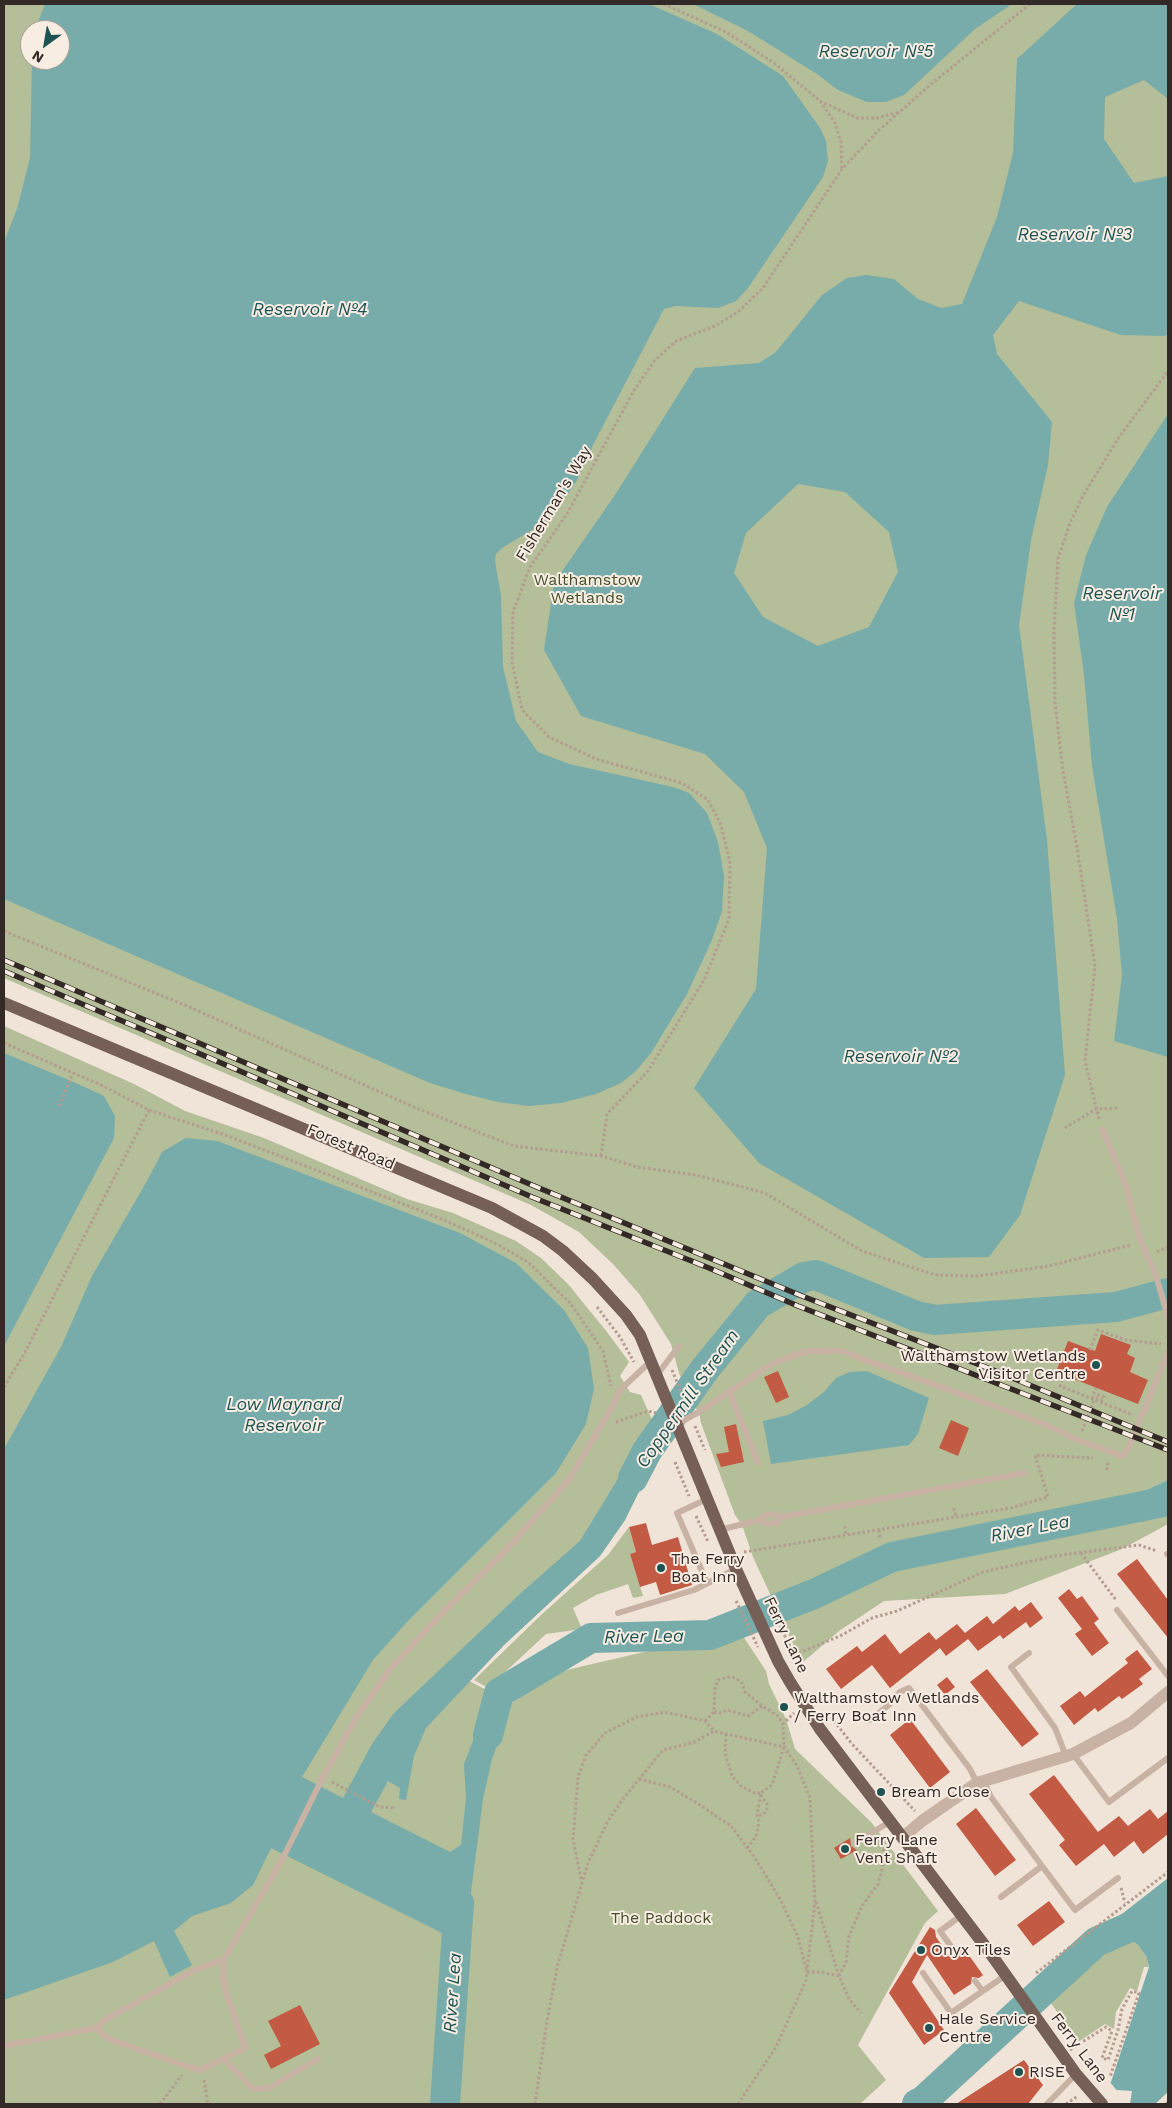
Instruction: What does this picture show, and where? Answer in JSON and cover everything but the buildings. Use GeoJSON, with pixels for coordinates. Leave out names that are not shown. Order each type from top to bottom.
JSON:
{"type":"FeatureCollection","features":[{"type":"Feature","properties":{"kind":"main road","name":"Forest Road"},"geometry":{"type":"LineString","coordinates":[[4,1003],[492,1208],[543,1236],[563,1251]]}},
{"type":"Feature","properties":{"kind":"main road","name":"Ferry Lane"},"geometry":{"type":"LineString","coordinates":[[563,1251],[593,1279],[626,1315],[640,1335],[719,1530],[769,1642],[790,1682],[810,1713],[891,1821],[897,1838],[957,1918],[1009,1980],[1076,2074],[1102,2104]]}},
{"type":"Feature","properties":{"kind":"street"},"geometry":{"type":"LineString","coordinates":[[897,1838],[980,1782],[1070,1755],[1131,1723],[1168,1692]]}},
{"type":"Feature","properties":{"kind":"lane"},"geometry":{"type":"LineString","coordinates":[[1102,1129],[1125,1183],[1141,1242],[1156,1276],[1168,1315]]}},
{"type":"Feature","properties":{"kind":"lane"},"geometry":{"type":"LineString","coordinates":[[657,1375],[679,1346]]}},
{"type":"Feature","properties":{"kind":"lane"},"geometry":{"type":"LineString","coordinates":[[677,1424],[696,1414],[770,1365],[810,1351],[841,1351],[1044,1424],[1078,1440],[1122,1456],[1129,1447],[1168,1352]]}},
{"type":"Feature","properties":{"kind":"lane"},"geometry":{"type":"LineString","coordinates":[[96,2028],[109,2040],[202,2070],[244,2048],[226,1992],[223,1978],[224,1959],[283,1858],[319,1785],[356,1718],[391,1668],[448,1607],[507,1550],[569,1480],[614,1404],[619,1391],[652,1361]]}},
{"type":"Feature","properties":{"kind":"lane"},"geometry":{"type":"LineString","coordinates":[[729,1392],[758,1463]]}},
{"type":"Feature","properties":{"kind":"lane"},"geometry":{"type":"LineString","coordinates":[[719,1530],[760,1520],[763,1516],[775,1514],[781,1517],[1025,1473]]}},
{"type":"Feature","properties":{"kind":"lane"},"geometry":{"type":"LineString","coordinates":[[707,1499],[677,1513],[707,1583]]}},
{"type":"Feature","properties":{"kind":"lane"},"geometry":{"type":"LineString","coordinates":[[618,1613],[694,1590],[736,1569]]}},
{"type":"Feature","properties":{"kind":"lane"},"geometry":{"type":"LineString","coordinates":[[1117,1610],[1168,1676]]}},
{"type":"Feature","properties":{"kind":"lane"},"geometry":{"type":"LineString","coordinates":[[1029,1653],[1011,1667],[1056,1728],[1070,1755],[1108,1802],[1168,1758]]}},
{"type":"Feature","properties":{"kind":"lane"},"geometry":{"type":"LineString","coordinates":[[870,1720],[890,1704],[893,1698],[900,1692],[909,1688],[1075,1910],[1118,1878]]}},
{"type":"Feature","properties":{"kind":"lane"},"geometry":{"type":"LineString","coordinates":[[855,1843],[891,1821]]}},
{"type":"Feature","properties":{"kind":"lane"},"geometry":{"type":"LineString","coordinates":[[1001,1897],[1042,1866]]}},
{"type":"Feature","properties":{"kind":"lane"},"geometry":{"type":"LineString","coordinates":[[955,1952],[940,1931],[957,1918]]}},
{"type":"Feature","properties":{"kind":"lane"},"geometry":{"type":"LineString","coordinates":[[4,2046],[96,2028],[108,2018],[193,1971],[224,1959]]}},
{"type":"Feature","properties":{"kind":"lane"},"geometry":{"type":"LineString","coordinates":[[923,1973],[951,2013],[983,1991],[1009,1980]]}},
{"type":"Feature","properties":{"kind":"lane"},"geometry":{"type":"LineString","coordinates":[[975,1981],[983,1991]]}},
{"type":"Feature","properties":{"kind":"lane"},"geometry":{"type":"LineString","coordinates":[[224,2059],[253,2089],[268,2088],[318,2059]]}},
{"type":"Feature","properties":{"kind":"lane"},"geometry":{"type":"LineString","coordinates":[[1047,2104],[1076,2074]]}},
{"type":"Feature","properties":{"kind":"path"},"geometry":{"type":"LineString","coordinates":[[664,4],[726,32],[774,63],[820,100],[836,110],[857,118],[877,118],[900,112]]}},
{"type":"Feature","properties":{"kind":"path","name":"Fisherman's Way"},"geometry":{"type":"LineString","coordinates":[[601,1156],[607,1114],[648,1071],[704,980],[728,919],[730,863],[720,825],[708,800],[682,783],[596,759],[549,737],[522,710],[512,662],[513,612],[530,567],[567,514],[633,392],[654,362],[676,341],[715,326],[738,312],[763,288],[842,169],[878,131],[930,85],[1030,4]]}},
{"type":"Feature","properties":{"kind":"path"},"geometry":{"type":"LineString","coordinates":[[820,100],[835,123],[842,142],[842,169]]}},
{"type":"Feature","properties":{"kind":"path"},"geometry":{"type":"LineString","coordinates":[[1096,1109],[1086,1061],[1095,966],[1077,847],[1063,771],[1055,702],[1054,631],[1058,559],[1070,523],[1083,496],[1117,440],[1168,371]]}},
{"type":"Feature","properties":{"kind":"path"},"geometry":{"type":"LineString","coordinates":[[4,931],[187,1006],[416,1108],[514,1146],[601,1156],[637,1167],[696,1175],[765,1193],[862,1251],[936,1275],[977,1276],[1049,1266],[1141,1242]]}},
{"type":"Feature","properties":{"kind":"path"},"geometry":{"type":"LineString","coordinates":[[4,1043],[101,1084],[148,1110],[228,1136],[444,1220],[493,1242],[528,1262],[571,1304],[603,1351],[614,1404]]}},
{"type":"Feature","properties":{"kind":"path"},"geometry":{"type":"LineString","coordinates":[[59,1106],[73,1073]]}},
{"type":"Feature","properties":{"kind":"path"},"geometry":{"type":"LineString","coordinates":[[1064,1128],[1096,1109],[1119,1108]]}},
{"type":"Feature","properties":{"kind":"path"},"geometry":{"type":"LineString","coordinates":[[4,1387],[23,1356],[148,1110]]}},
{"type":"Feature","properties":{"kind":"path"},"geometry":{"type":"LineString","coordinates":[[595,1305],[620,1337],[632,1358]]}},
{"type":"Feature","properties":{"kind":"path"},"geometry":{"type":"LineString","coordinates":[[1090,1350],[1098,1330],[1126,1342],[1168,1345]]}},
{"type":"Feature","properties":{"kind":"path"},"geometry":{"type":"LineString","coordinates":[[1064,1375],[1060,1386],[1093,1397],[1140,1418]]}},
{"type":"Feature","properties":{"kind":"path"},"geometry":{"type":"LineString","coordinates":[[676,1378],[686,1404]]}},
{"type":"Feature","properties":{"kind":"path"},"geometry":{"type":"LineString","coordinates":[[1078,1440],[1096,1388]]}},
{"type":"Feature","properties":{"kind":"path"},"geometry":{"type":"LineString","coordinates":[[600,1428],[648,1411],[656,1413]]}},
{"type":"Feature","properties":{"kind":"path"},"geometry":{"type":"LineString","coordinates":[[698,1432],[707,1457]]}},
{"type":"Feature","properties":{"kind":"path"},"geometry":{"type":"LineString","coordinates":[[744,1552],[1010,1508],[1048,1497],[1035,1455],[1108,1459]]}},
{"type":"Feature","properties":{"kind":"path"},"geometry":{"type":"LineString","coordinates":[[677,1467],[689,1496]]}},
{"type":"Feature","properties":{"kind":"path"},"geometry":{"type":"LineString","coordinates":[[954,1508],[956,1518]]}},
{"type":"Feature","properties":{"kind":"path"},"geometry":{"type":"LineString","coordinates":[[844,1526],[846,1535]]}},
{"type":"Feature","properties":{"kind":"path"},"geometry":{"type":"LineString","coordinates":[[879,1530],[880,1540]]}},
{"type":"Feature","properties":{"kind":"path"},"geometry":{"type":"LineString","coordinates":[[794,1655],[840,1636],[872,1618],[897,1611],[983,1572],[1054,1556],[1139,1545],[1168,1554]]}},
{"type":"Feature","properties":{"kind":"path"},"geometry":{"type":"LineString","coordinates":[[1081,1553],[1116,1600],[1117,1610]]}},
{"type":"Feature","properties":{"kind":"path","name":"Ferry Lane"},"geometry":{"type":"LineString","coordinates":[[736,1601],[758,1647]]}},
{"type":"Feature","properties":{"kind":"path","name":"Ferry Lane"},"geometry":{"type":"LineString","coordinates":[[784,1635],[804,1674]]}},
{"type":"Feature","properties":{"kind":"path"},"geometry":{"type":"LineString","coordinates":[[705,1722],[714,1712],[715,1688],[718,1680],[728,1677],[736,1678],[742,1683],[745,1692],[777,1715],[783,1724],[784,1747],[772,1785],[761,1792],[755,1793],[742,1787],[732,1776],[725,1753],[726,1734]]}},
{"type":"Feature","properties":{"kind":"path"},"geometry":{"type":"LineString","coordinates":[[714,1712],[720,1713],[728,1710],[748,1716],[762,1706]]}},
{"type":"Feature","properties":{"kind":"path"},"geometry":{"type":"LineString","coordinates":[[826,1710],[852,1744],[912,1806]]}},
{"type":"Feature","properties":{"kind":"path"},"geometry":{"type":"LineString","coordinates":[[582,1881],[573,1839],[578,1777],[586,1755],[605,1733],[637,1717],[665,1712],[705,1722],[714,1731],[784,1747],[797,1766],[810,1798],[816,1902],[806,1980],[776,2047],[738,2104]]}},
{"type":"Feature","properties":{"kind":"path"},"geometry":{"type":"LineString","coordinates":[[783,1724],[794,1713]]}},
{"type":"Feature","properties":{"kind":"path"},"geometry":{"type":"LineString","coordinates":[[535,2104],[547,2021],[558,1964],[588,1863],[608,1821],[623,1799],[663,1750],[695,1742],[714,1731]]}},
{"type":"Feature","properties":{"kind":"path"},"geometry":{"type":"LineString","coordinates":[[869,1774],[876,1769]]}},
{"type":"Feature","properties":{"kind":"path"},"geometry":{"type":"LineString","coordinates":[[639,1780],[670,1787],[731,1826],[780,1899],[798,1937],[807,1972]]}},
{"type":"Feature","properties":{"kind":"path"},"geometry":{"type":"LineString","coordinates":[[344,1789],[380,1807],[395,1808]]}},
{"type":"Feature","properties":{"kind":"path"},"geometry":{"type":"LineString","coordinates":[[747,1848],[756,1836],[761,1792]]}},
{"type":"Feature","properties":{"kind":"path"},"geometry":{"type":"LineString","coordinates":[[757,1815],[763,1815],[767,1809],[767,1803],[761,1792]]}},
{"type":"Feature","properties":{"kind":"path"},"geometry":{"type":"LineString","coordinates":[[839,1976],[846,1962],[849,1936],[862,1906],[878,1884],[882,1870],[883,1851],[897,1838]]}},
{"type":"Feature","properties":{"kind":"path"},"geometry":{"type":"LineString","coordinates":[[1036,1973],[1168,1872]]}},
{"type":"Feature","properties":{"kind":"path"},"geometry":{"type":"LineString","coordinates":[[816,1902],[839,1976],[849,1999],[861,2013]]}},
{"type":"Feature","properties":{"kind":"path"},"geometry":{"type":"LineString","coordinates":[[807,1972],[822,1972],[839,1976]]}},
{"type":"Feature","properties":{"kind":"path"},"geometry":{"type":"LineString","coordinates":[[1070,2050],[1106,2027],[1112,2031],[1102,2058],[1108,2060],[1118,2030],[1122,2008],[1132,1991],[1139,1993],[1110,2076]]}},
{"type":"Feature","properties":{"kind":"path"},"geometry":{"type":"LineString","coordinates":[[202,2070],[208,2104]]}},
{"type":"Feature","properties":{"kind":"path"},"geometry":{"type":"LineString","coordinates":[[160,2104],[182,2074]]}},
{"type":"Feature","properties":{"kind":"path"},"geometry":{"type":"LineString","coordinates":[[1066,2104],[1072,2099]]}},
{"type":"Feature","properties":{"kind":"green space","name":"Walthamstow Wetlands"},"geometry":{"type":"Polygon","coordinates":[[[4,4],[1168,4],[1168,1480],[1131,1497],[1142,1521],[1168,1513],[1168,1524],[1122,1549],[1005,1594],[884,1601],[839,1631],[802,1663],[753,1557],[742,1525],[735,1515],[701,1423],[699,1412],[691,1402],[679,1373],[671,1344],[640,1295],[613,1264],[579,1232],[531,1205],[4,978],[4,4]]]}},
{"type":"Feature","properties":{"kind":"green space","name":"The Paddock"},"geometry":{"type":"Polygon","coordinates":[[[4,1026],[134,1084],[185,1111],[264,1138],[407,1199],[453,1213],[516,1241],[541,1258],[568,1284],[607,1332],[629,1362],[620,1376],[630,1392],[641,1395],[658,1433],[660,1449],[625,1520],[600,1556],[504,1645],[469,1681],[512,1703],[558,1672],[687,1642],[741,1633],[766,1671],[769,1684],[786,1719],[795,1749],[871,1822],[938,1911],[925,1923],[858,2045],[886,2080],[860,2104],[4,2104],[4,1026]]]}},
{"type":"Feature","properties":{"kind":"green space"},"geometry":{"type":"Polygon","coordinates":[[[629,1527],[636,1552],[630,1554],[643,1596],[633,1598],[628,1584],[596,1595],[573,1608],[582,1629],[546,1634],[488,1688],[474,1680],[541,1615],[608,1555],[629,1527]]]}},
{"type":"Feature","properties":{"kind":"green space"},"geometry":{"type":"Polygon","coordinates":[[[1119,1937],[1129,1939],[1138,1945],[1146,1956],[1149,1967],[1144,1967],[1137,1991],[1130,1988],[1116,2012],[1114,2029],[1105,2024],[1078,2042],[1035,1980],[1091,1938],[1100,1946],[1119,1937]]]}},
{"type":"Feature","properties":{"kind":"water","name":"Reservoir №4"},"geometry":{"type":"Polygon","coordinates":[[[45,4],[649,4],[717,34],[783,76],[820,128],[826,141],[828,161],[823,177],[748,288],[736,301],[718,308],[675,306],[664,309],[593,445],[576,482],[555,512],[537,527],[502,548],[496,554],[495,561],[501,596],[503,667],[516,721],[538,752],[569,764],[673,787],[689,793],[707,813],[718,842],[724,876],[722,911],[712,940],[687,994],[651,1053],[635,1072],[621,1083],[596,1094],[561,1103],[529,1106],[498,1102],[466,1094],[430,1083],[4,899],[4,242],[17,209],[30,158],[32,70],[70,70],[70,20],[39,20],[45,4]]]}},
{"type":"Feature","properties":{"kind":"water","name":"Reservoir №5"},"geometry":{"type":"Polygon","coordinates":[[[693,4],[1012,4],[975,29],[904,95],[886,102],[867,102],[838,90],[817,74],[748,31],[693,4]]]}},
{"type":"Feature","properties":{"kind":"water","name":"Reservoir №2"},"geometry":{"type":"Polygon","coordinates":[[[1077,4],[1168,4],[1168,99],[1144,80],[1105,97],[1104,139],[1134,183],[1168,176],[1168,333],[1165,336],[1121,335],[1019,301],[993,335],[997,354],[1052,422],[1048,465],[1031,540],[1019,625],[1047,840],[1065,1075],[1020,1215],[989,1257],[924,1258],[759,1163],[694,1088],[756,989],[767,848],[744,792],[705,754],[581,716],[544,650],[554,583],[615,495],[695,368],[759,363],[776,352],[822,295],[847,278],[866,275],[894,279],[918,299],[941,308],[962,304],[997,217],[1013,153],[1017,59],[1077,4]],[[798,484],[746,533],[734,573],[763,617],[818,646],[869,627],[898,572],[889,532],[845,492],[798,484]]]}},
{"type":"Feature","properties":{"kind":"water","name":"Reservoir №1"},"geometry":{"type":"Polygon","coordinates":[[[1168,414],[1168,1057],[1114,1041],[1122,975],[1117,919],[1092,766],[1084,674],[1074,603],[1086,555],[1107,507],[1168,414]]]}},
{"type":"Feature","properties":{"kind":"water"},"geometry":{"type":"Polygon","coordinates":[[[4,1053],[104,1096],[115,1116],[114,1138],[4,1346],[4,1053]]]}},
{"type":"Feature","properties":{"kind":"water","name":"Low Maynard Reservoir"},"geometry":{"type":"Polygon","coordinates":[[[186,1138],[217,1141],[460,1233],[516,1263],[564,1310],[588,1348],[594,1389],[586,1424],[556,1473],[407,1622],[373,1660],[302,1777],[343,1798],[372,1744],[394,1713],[522,1592],[580,1541],[644,1436],[660,1449],[625,1520],[600,1556],[504,1645],[426,1728],[414,1756],[406,1800],[399,1799],[400,1788],[388,1781],[371,1812],[450,1852],[461,1845],[466,1798],[464,1764],[492,1692],[512,1703],[492,1759],[483,1799],[464,1947],[438,1931],[271,1848],[253,1885],[231,1903],[192,1916],[174,1931],[192,1965],[170,1977],[154,1941],[113,1962],[4,2000],[4,1449],[61,1347],[92,1276],[162,1152],[186,1138]]]}},
{"type":"Feature","properties":{"kind":"water"},"geometry":{"type":"Polygon","coordinates":[[[867,1371],[929,1398],[918,1434],[909,1445],[771,1464],[763,1421],[788,1415],[807,1405],[824,1392],[836,1378],[850,1372],[867,1371]]]}},
{"type":"Feature","properties":{"kind":"water"},"geometry":{"type":"Polygon","coordinates":[[[1168,1480],[1168,1513],[1142,1522],[1131,1497],[1168,1480]]]}},
{"type":"Feature","properties":{"kind":"water"},"geometry":{"type":"Polygon","coordinates":[[[1168,1878],[1168,2092],[1155,2104],[1130,2104],[1132,2091],[1117,2090],[1102,2104],[1085,2104],[1111,2082],[1149,1967],[1146,1956],[1138,1945],[1129,1939],[1119,1937],[1100,1946],[1091,1938],[1168,1878]]]}},
{"type":"Feature","properties":{"kind":"pier"},"geometry":{"type":"Polygon","coordinates":[[[1109,2081],[1119,2093],[1106,2104],[1083,2104],[1109,2081]]]}},
{"type":"Feature","properties":{"kind":"waterway","name":"Coppermill Stream"},"geometry":{"type":"LineString","coordinates":[[633,1478],[647,1451],[705,1369],[758,1304],[804,1277],[816,1275],[916,1316],[935,1320],[1116,1307],[1168,1293]]}},
{"type":"Feature","properties":{"kind":"waterway","name":"River Lea"},"geometry":{"type":"LineString","coordinates":[[488,1735],[499,1693],[591,1638],[710,1635],[814,1594],[892,1557],[1168,1501]]}},
{"type":"Feature","properties":{"kind":"waterway","name":"River Lea"},"geometry":{"type":"LineString","coordinates":[[445,2104],[459,1903]]}},
{"type":"Feature","properties":{"kind":"waterway"},"geometry":{"type":"LineString","coordinates":[[917,2104],[923,2101],[1096,1942],[1168,1910]]}},
{"type":"Feature","properties":{"kind":"railway"},"geometry":{"type":"LineString","coordinates":[[4,960],[539,1188],[802,1296],[993,1370],[1168,1442]]}},
{"type":"Feature","properties":{"kind":"railway"},"geometry":{"type":"LineString","coordinates":[[4,971],[532,1197],[798,1306],[1168,1450]]}},
{"type":"Feature","properties":{"kind":"place","name":"Walthamstow Wetlands Visitor Centre"},"geometry":{"type":"Point","coordinates":[1096,1365]}},
{"type":"Feature","properties":{"kind":"place","name":"The Ferry Boat Inn"},"geometry":{"type":"Point","coordinates":[661,1568]}},
{"type":"Feature","properties":{"kind":"place","name":"Walthamstow Wetlands / Ferry Boat Inn"},"geometry":{"type":"Point","coordinates":[784,1707]}},
{"type":"Feature","properties":{"kind":"place","name":"Bream Close"},"geometry":{"type":"Point","coordinates":[881,1792]}},
{"type":"Feature","properties":{"kind":"place","name":"Ferry Lane Vent Shaft"},"geometry":{"type":"Point","coordinates":[845,1849]}},
{"type":"Feature","properties":{"kind":"place","name":"Onyx Tiles"},"geometry":{"type":"Point","coordinates":[921,1950]}},
{"type":"Feature","properties":{"kind":"place","name":"Hale Service Centre"},"geometry":{"type":"Point","coordinates":[929,2028]}},
{"type":"Feature","properties":{"kind":"place","name":"RISE"},"geometry":{"type":"Point","coordinates":[1019,2072]}},
{"type":"Feature","properties":{"kind":"water label","name":"Reservoir №3"},"geometry":{"type":"Point","coordinates":[1075,235]}}]}
